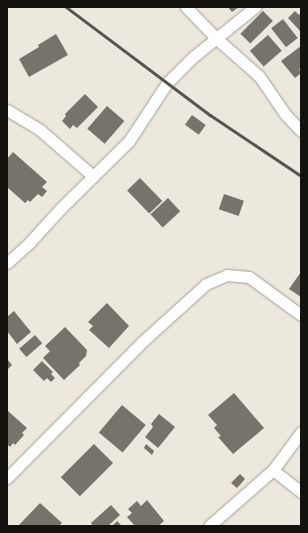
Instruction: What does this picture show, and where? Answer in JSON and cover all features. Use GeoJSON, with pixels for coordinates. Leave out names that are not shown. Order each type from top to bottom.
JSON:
{"type":"FeatureCollection","features":[{"type":"Feature","properties":{"kind":"street"},"geometry":{"type":"LineString","coordinates":[[186,7],[217,39],[259,76],[285,114],[301,131]]}},
{"type":"Feature","properties":{"kind":"street"},"geometry":{"type":"LineString","coordinates":[[7,263],[30,242],[128,141],[167,83],[193,57],[255,7]]}},
{"type":"Feature","properties":{"kind":"street"},"geometry":{"type":"LineString","coordinates":[[7,110],[40,130],[93,176]]}},
{"type":"Feature","properties":{"kind":"street"},"geometry":{"type":"LineString","coordinates":[[7,478],[142,342],[206,284],[227,275],[249,277],[301,316]]}},
{"type":"Feature","properties":{"kind":"street"},"geometry":{"type":"LineString","coordinates":[[208,526],[273,470],[301,432]]}},
{"type":"Feature","properties":{"kind":"street"},"geometry":{"type":"LineString","coordinates":[[273,470],[301,492]]}},
{"type":"Feature","properties":{"kind":"building"},"geometry":{"type":"Polygon","coordinates":[[[228,7],[239,7],[232,12],[228,7]]]}},
{"type":"Feature","properties":{"kind":"building"},"geometry":{"type":"Polygon","coordinates":[[[263,11],[273,21],[250,44],[240,34],[263,11]]]}},
{"type":"Feature","properties":{"kind":"building"},"geometry":{"type":"Polygon","coordinates":[[[295,11],[299,15],[301,12],[301,32],[288,18],[295,11]]]}},
{"type":"Feature","properties":{"kind":"building"},"geometry":{"type":"Polygon","coordinates":[[[283,19],[298,38],[286,47],[271,28],[283,19]]]}},
{"type":"Feature","properties":{"kind":"building"},"geometry":{"type":"Polygon","coordinates":[[[56,34],[68,55],[29,77],[19,59],[39,47],[38,45],[56,34]]]}},
{"type":"Feature","properties":{"kind":"building"},"geometry":{"type":"Polygon","coordinates":[[[268,35],[282,51],[264,67],[250,51],[268,35]]]}},
{"type":"Feature","properties":{"kind":"building"},"geometry":{"type":"Polygon","coordinates":[[[301,46],[301,68],[299,69],[301,73],[295,78],[281,61],[301,46]]]}},
{"type":"Feature","properties":{"kind":"building"},"geometry":{"type":"Polygon","coordinates":[[[85,94],[98,107],[77,128],[73,125],[70,129],[62,121],[66,116],[65,114],[85,94]]]}},
{"type":"Feature","properties":{"kind":"building"},"geometry":{"type":"Polygon","coordinates":[[[107,106],[124,121],[105,144],[87,129],[107,106]]]}},
{"type":"Feature","properties":{"kind":"building"},"geometry":{"type":"Polygon","coordinates":[[[192,115],[206,125],[199,135],[185,125],[192,115]]]}},
{"type":"Feature","properties":{"kind":"building"},"geometry":{"type":"Polygon","coordinates":[[[13,152],[47,182],[42,187],[47,191],[42,197],[38,194],[30,202],[28,200],[25,203],[7,187],[7,159],[13,152]]]}},
{"type":"Feature","properties":{"kind":"building"},"geometry":{"type":"Polygon","coordinates":[[[140,178],[162,201],[149,214],[127,191],[140,178]]]}},
{"type":"Feature","properties":{"kind":"building"},"geometry":{"type":"Polygon","coordinates":[[[224,194],[244,201],[239,216],[219,209],[224,194]]]}},
{"type":"Feature","properties":{"kind":"building"},"geometry":{"type":"Polygon","coordinates":[[[168,198],[180,211],[163,228],[150,214],[168,198]]]}},
{"type":"Feature","properties":{"kind":"building"},"geometry":{"type":"Polygon","coordinates":[[[301,272],[301,297],[289,289],[301,272]]]}},
{"type":"Feature","properties":{"kind":"building"},"geometry":{"type":"Polygon","coordinates":[[[107,303],[129,326],[109,348],[89,330],[93,326],[88,322],[107,303]]]}},
{"type":"Feature","properties":{"kind":"building"},"geometry":{"type":"Polygon","coordinates":[[[14,311],[31,332],[17,344],[7,331],[7,317],[14,311]]]}},
{"type":"Feature","properties":{"kind":"building"},"geometry":{"type":"Polygon","coordinates":[[[65,327],[87,350],[86,356],[79,363],[80,365],[64,380],[43,358],[50,351],[45,346],[65,327]]]}},
{"type":"Feature","properties":{"kind":"building"},"geometry":{"type":"Polygon","coordinates":[[[35,335],[42,343],[26,357],[19,349],[35,335]]]}},
{"type":"Feature","properties":{"kind":"building"},"geometry":{"type":"Polygon","coordinates":[[[7,359],[12,365],[7,370],[7,359]]]}},
{"type":"Feature","properties":{"kind":"building"},"geometry":{"type":"Polygon","coordinates":[[[42,361],[53,372],[51,374],[55,378],[51,382],[47,378],[44,381],[33,370],[42,361]]]}},
{"type":"Feature","properties":{"kind":"building"},"geometry":{"type":"Polygon","coordinates":[[[234,393],[264,428],[233,454],[218,437],[221,436],[214,428],[217,425],[208,415],[234,393]]]}},
{"type":"Feature","properties":{"kind":"building"},"geometry":{"type":"Polygon","coordinates":[[[122,405],[146,425],[123,453],[99,433],[122,405]]]}},
{"type":"Feature","properties":{"kind":"building"},"geometry":{"type":"Polygon","coordinates":[[[8,411],[27,428],[22,433],[24,435],[15,445],[13,443],[10,447],[7,444],[8,411]]]}},
{"type":"Feature","properties":{"kind":"building"},"geometry":{"type":"Polygon","coordinates":[[[159,414],[175,427],[158,448],[145,437],[153,427],[151,424],[159,414]]]}},
{"type":"Feature","properties":{"kind":"building"},"geometry":{"type":"Polygon","coordinates":[[[94,444],[113,463],[80,496],[61,477],[94,444]]]}},
{"type":"Feature","properties":{"kind":"building"},"geometry":{"type":"Polygon","coordinates":[[[146,444],[154,451],[152,455],[144,448],[146,444]]]}},
{"type":"Feature","properties":{"kind":"building"},"geometry":{"type":"Polygon","coordinates":[[[240,474],[245,479],[237,488],[231,483],[240,474]]]}},
{"type":"Feature","properties":{"kind":"building"},"geometry":{"type":"Polygon","coordinates":[[[147,500],[164,521],[158,526],[135,526],[127,517],[132,513],[128,509],[137,501],[141,506],[147,500]]]}},
{"type":"Feature","properties":{"kind":"building"},"geometry":{"type":"Polygon","coordinates":[[[40,503],[62,523],[59,526],[18,526],[40,503]]]}},
{"type":"Feature","properties":{"kind":"building"},"geometry":{"type":"Polygon","coordinates":[[[111,505],[120,515],[108,526],[93,526],[91,523],[111,505]]]}},
{"type":"Feature","properties":{"kind":"building"},"geometry":{"type":"Polygon","coordinates":[[[117,521],[122,526],[112,526],[117,521]]]}},
{"type":"Feature","properties":{"kind":"railway"},"geometry":{"type":"LineString","coordinates":[[66,7],[210,115],[301,176]]}}]}
